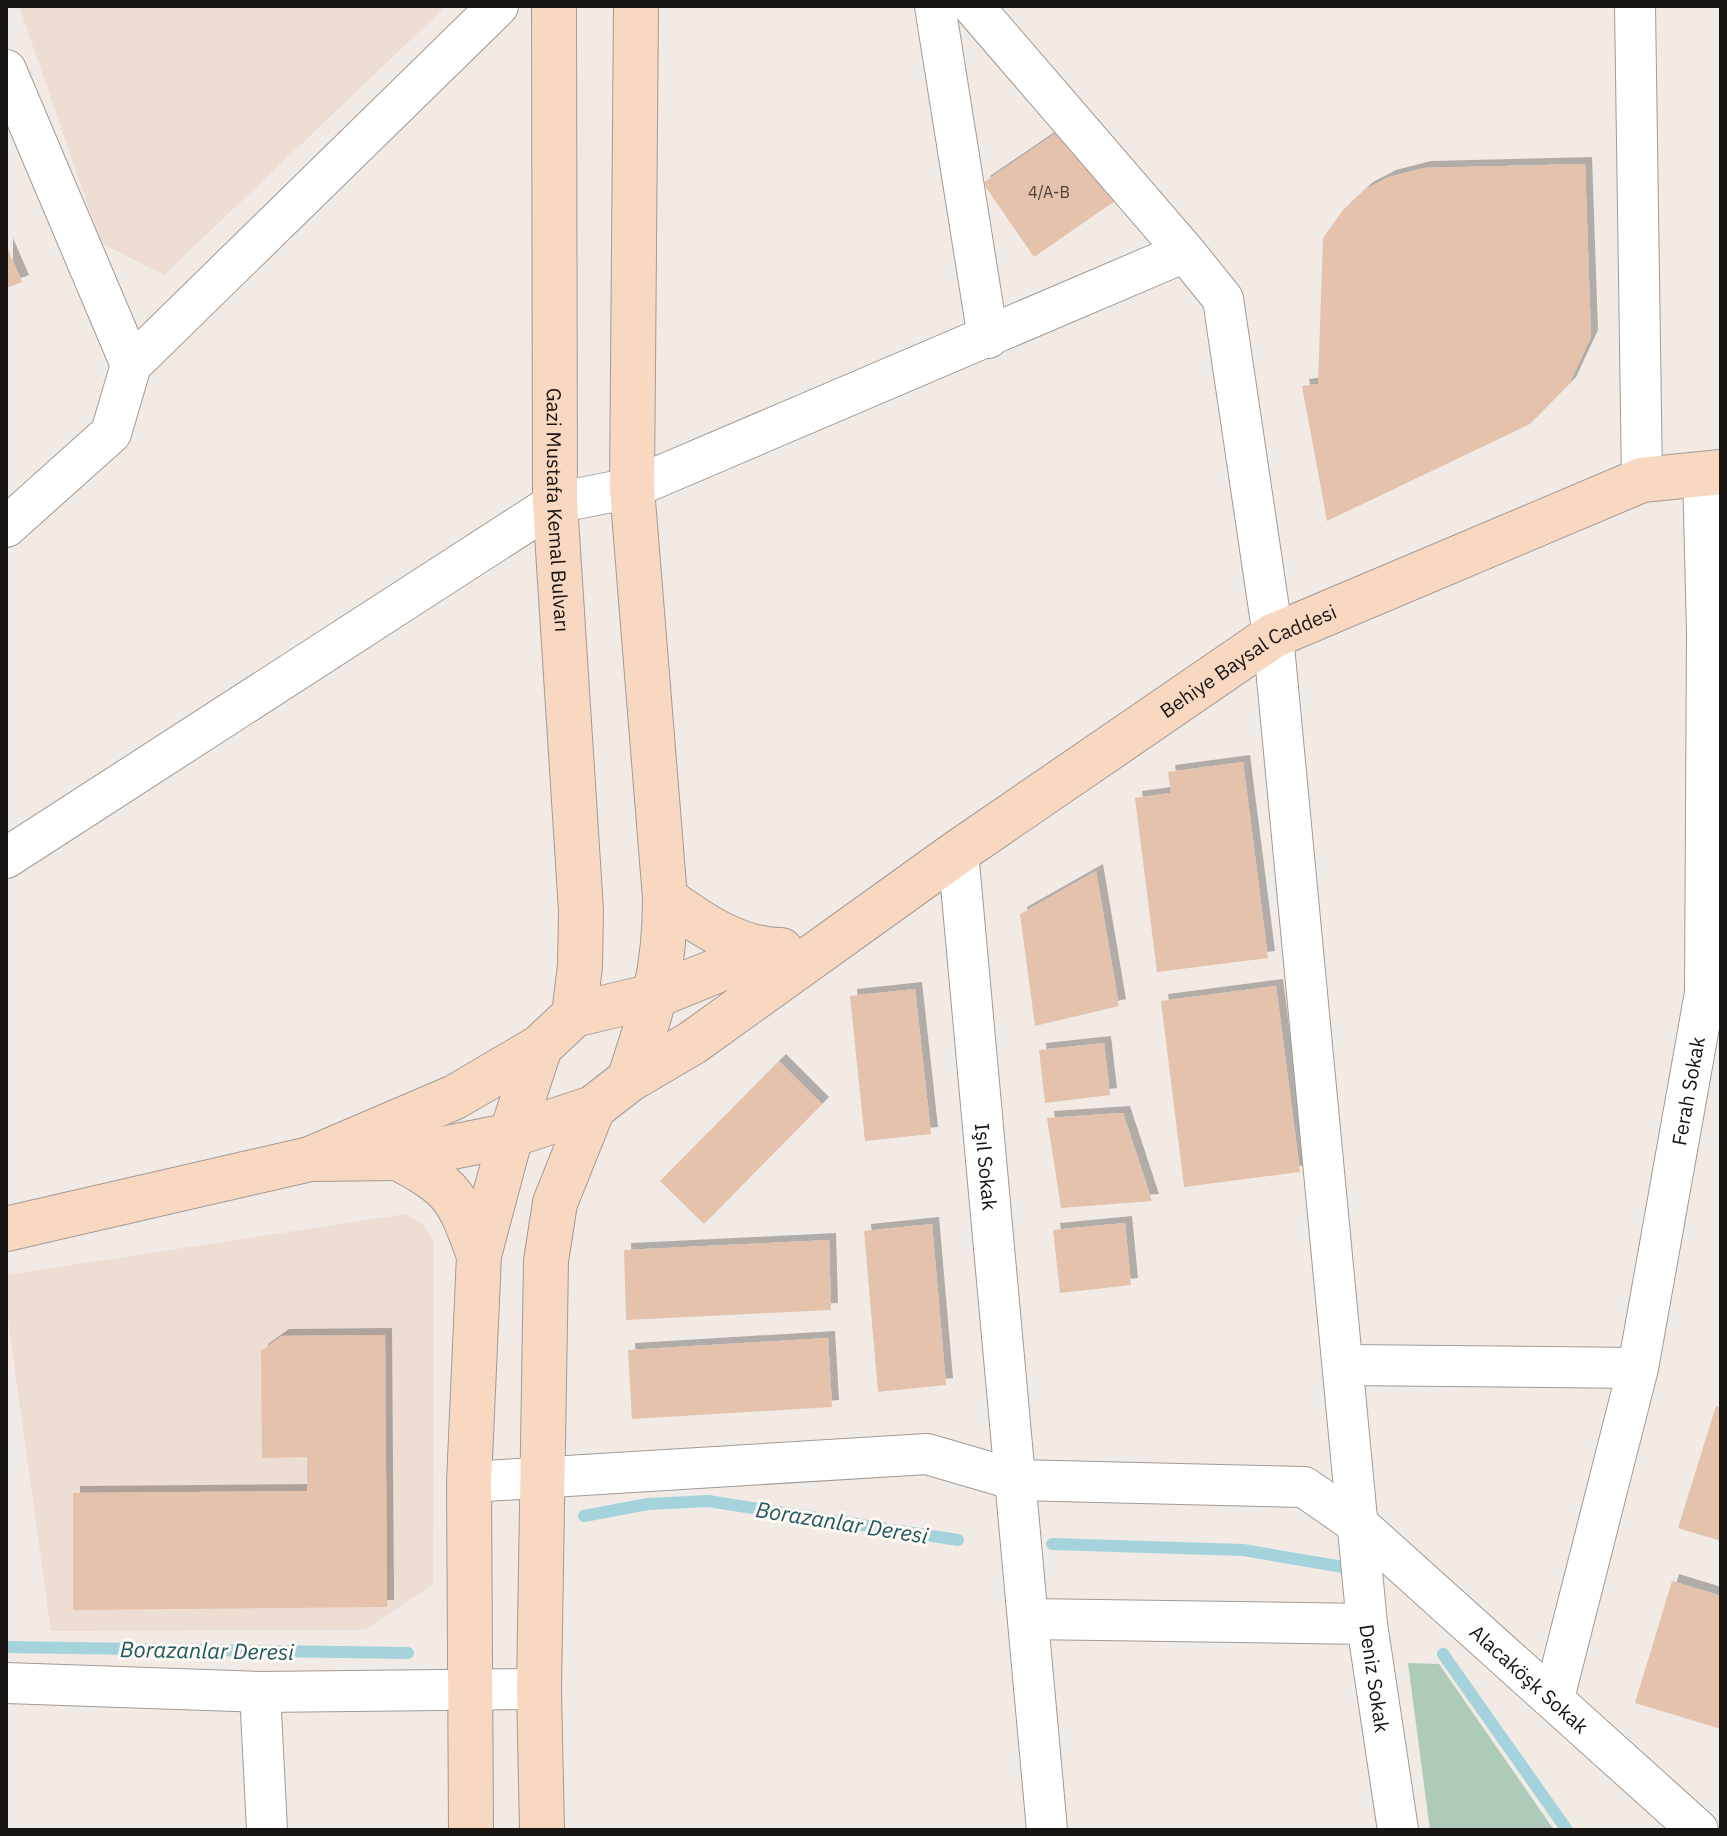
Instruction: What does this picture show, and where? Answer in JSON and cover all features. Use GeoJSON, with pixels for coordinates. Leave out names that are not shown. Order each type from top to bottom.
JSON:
{"type":"FeatureCollection","features":[{"type":"Feature","properties":{"kind":"main road","name":"Gazi Mustafa Kemal Bulvarı"},"geometry":{"type":"LineString","coordinates":[[554,6],[555,503],[581,910],[580,966],[574,1015]]}},
{"type":"Feature","properties":{"kind":"main road"},"geometry":{"type":"LineString","coordinates":[[629,1080],[657,995],[665,947],[665,898],[632,488],[636,6]]}},
{"type":"Feature","properties":{"kind":"main road","name":"Behiye Baysal Caddesi"},"geometry":{"type":"LineString","coordinates":[[593,1108],[629,1080],[692,1043],[958,852],[1273,636],[1642,480],[1712,472]]}},
{"type":"Feature","properties":{"kind":"main road"},"geometry":{"type":"LineString","coordinates":[[665,898],[724,936],[768,950],[824,949]]}},
{"type":"Feature","properties":{"kind":"main road"},"geometry":{"type":"LineString","coordinates":[[6,1229],[310,1159],[455,1097],[540,1047],[574,1015],[657,995],[768,950]]}},
{"type":"Feature","properties":{"kind":"main road"},"geometry":{"type":"LineString","coordinates":[[471,1830],[469,1482],[479,1255],[511,1135],[540,1047]]}},
{"type":"Feature","properties":{"kind":"main road"},"geometry":{"type":"LineString","coordinates":[[310,1159],[398,1158],[511,1135],[593,1108]]}},
{"type":"Feature","properties":{"kind":"main road"},"geometry":{"type":"LineString","coordinates":[[542,1830],[539,1689],[546,1261],[555,1203],[593,1108]]}},
{"type":"Feature","properties":{"kind":"main road"},"geometry":{"type":"LineString","coordinates":[[398,1158],[446,1186],[459,1202],[479,1255]]}},
{"type":"Feature","properties":{"kind":"street"},"geometry":{"type":"LineString","coordinates":[[6,527],[111,433],[131,365],[498,6]]}},
{"type":"Feature","properties":{"kind":"street"},"geometry":{"type":"LineString","coordinates":[[935,6],[988,338]]}},
{"type":"Feature","properties":{"kind":"street","name":"Deniz Sokak"},"geometry":{"type":"LineString","coordinates":[[973,6],[1223,299],[1273,636],[1345,1365],[1367,1624],[1398,1830]]}},
{"type":"Feature","properties":{"kind":"street"},"geometry":{"type":"LineString","coordinates":[[1635,6],[1642,480]]}},
{"type":"Feature","properties":{"kind":"street"},"geometry":{"type":"LineString","coordinates":[[6,70],[131,365]]}},
{"type":"Feature","properties":{"kind":"street"},"geometry":{"type":"LineString","coordinates":[[6,858],[555,503],[632,488],[1185,252]]}},
{"type":"Feature","properties":{"kind":"street","name":"Ferah Sokak"},"geometry":{"type":"LineString","coordinates":[[1554,1698],[1638,1368],[1713,993],[1707,632],[1712,472]]}},
{"type":"Feature","properties":{"kind":"street","name":"Işıl Sokak"},"geometry":{"type":"LineString","coordinates":[[958,852],[1047,1830]]}},
{"type":"Feature","properties":{"kind":"street"},"geometry":{"type":"LineString","coordinates":[[1345,1365],[1638,1368]]}},
{"type":"Feature","properties":{"kind":"street","name":"Alacaköşk Sokak"},"geometry":{"type":"LineString","coordinates":[[469,1482],[541,1475],[927,1454],[1016,1480],[1304,1487],[1360,1526],[1698,1830]]}},
{"type":"Feature","properties":{"kind":"street"},"geometry":{"type":"LineString","coordinates":[[1028,1619],[1367,1624]]}},
{"type":"Feature","properties":{"kind":"street"},"geometry":{"type":"LineString","coordinates":[[6,1683],[260,1692],[539,1689]]}},
{"type":"Feature","properties":{"kind":"street"},"geometry":{"type":"LineString","coordinates":[[260,1692],[267,1830]]}},
{"type":"Feature","properties":{"kind":"shaded area"},"geometry":{"type":"Polygon","coordinates":[[[19,6],[446,6],[164,275],[101,243],[19,6]]]}},
{"type":"Feature","properties":{"kind":"shaded area"},"geometry":{"type":"Polygon","coordinates":[[[406,1214],[422,1224],[434,1241],[433,1584],[365,1630],[51,1631],[6,1305],[6,1275],[406,1214]]]}},
{"type":"Feature","properties":{"kind":"green space"},"geometry":{"type":"Polygon","coordinates":[[[1408,1663],[1439,1664],[1554,1830],[1430,1830],[1408,1663]]]}},
{"type":"Feature","properties":{"kind":"building"},"geometry":{"type":"Polygon","coordinates":[[[1065,127],[1115,201],[1034,257],[983,183],[1065,127]]]}},
{"type":"Feature","properties":{"kind":"building"},"geometry":{"type":"Polygon","coordinates":[[[1585,164],[1591,337],[1569,384],[1530,424],[1327,521],[1302,386],[1318,384],[1323,238],[1343,210],[1366,189],[1389,177],[1424,168],[1585,164]]]}},
{"type":"Feature","properties":{"kind":"building"},"geometry":{"type":"Polygon","coordinates":[[[6,245],[22,282],[6,288],[6,245]]]}},
{"type":"Feature","properties":{"kind":"building"},"geometry":{"type":"Polygon","coordinates":[[[1243,762],[1268,958],[1157,972],[1135,798],[1171,793],[1168,772],[1243,762]]]}},
{"type":"Feature","properties":{"kind":"building"},"geometry":{"type":"Polygon","coordinates":[[[1096,871],[1119,1006],[1035,1026],[1020,914],[1096,871]]]}},
{"type":"Feature","properties":{"kind":"building"},"geometry":{"type":"Polygon","coordinates":[[[1276,986],[1300,1172],[1184,1187],[1161,1001],[1276,986]]]}},
{"type":"Feature","properties":{"kind":"building"},"geometry":{"type":"Polygon","coordinates":[[[915,989],[931,1134],[865,1141],[850,996],[915,989]]]}},
{"type":"Feature","properties":{"kind":"building"},"geometry":{"type":"Polygon","coordinates":[[[1104,1043],[1110,1095],[1045,1103],[1039,1050],[1104,1043]]]}},
{"type":"Feature","properties":{"kind":"building"},"geometry":{"type":"Polygon","coordinates":[[[779,1061],[822,1104],[704,1224],[660,1181],[779,1061]]]}},
{"type":"Feature","properties":{"kind":"building"},"geometry":{"type":"Polygon","coordinates":[[[1123,1113],[1152,1201],[1061,1208],[1047,1118],[1123,1113]]]}},
{"type":"Feature","properties":{"kind":"building"},"geometry":{"type":"Polygon","coordinates":[[[1125,1223],[1131,1285],[1060,1293],[1053,1230],[1125,1223]]]}},
{"type":"Feature","properties":{"kind":"building"},"geometry":{"type":"Polygon","coordinates":[[[932,1224],[946,1385],[878,1392],[864,1231],[932,1224]]]}},
{"type":"Feature","properties":{"kind":"building"},"geometry":{"type":"Polygon","coordinates":[[[829,1240],[831,1310],[626,1320],[624,1250],[829,1240]]]}},
{"type":"Feature","properties":{"kind":"building"},"geometry":{"type":"Polygon","coordinates":[[[385,1335],[387,1607],[73,1610],[73,1493],[307,1491],[307,1457],[262,1458],[261,1351],[282,1336],[385,1335]]]}},
{"type":"Feature","properties":{"kind":"building"},"geometry":{"type":"Polygon","coordinates":[[[828,1338],[832,1407],[632,1419],[628,1350],[828,1338]]]}},
{"type":"Feature","properties":{"kind":"building"},"geometry":{"type":"Polygon","coordinates":[[[1716,1406],[1721,1408],[1721,1541],[1678,1528],[1716,1406]]]}},
{"type":"Feature","properties":{"kind":"building"},"geometry":{"type":"Polygon","coordinates":[[[1672,1581],[1721,1596],[1721,1729],[1635,1703],[1672,1581]]]}},
{"type":"Feature","properties":{"kind":"waterway","name":"Borazanlar Deresi"},"geometry":{"type":"LineString","coordinates":[[584,1516],[648,1504],[708,1501],[958,1540]]}},
{"type":"Feature","properties":{"kind":"waterway","name":"Borazanlar Deresi"},"geometry":{"type":"LineString","coordinates":[[1052,1544],[1243,1550],[1343,1567]]}},
{"type":"Feature","properties":{"kind":"waterway","name":"Borazanlar Deresi"},"geometry":{"type":"LineString","coordinates":[[6,1647],[408,1653]]}},
{"type":"Feature","properties":{"kind":"waterway","name":"Borazanlar Deresi"},"geometry":{"type":"LineString","coordinates":[[1443,1654],[1567,1830]]}}]}
